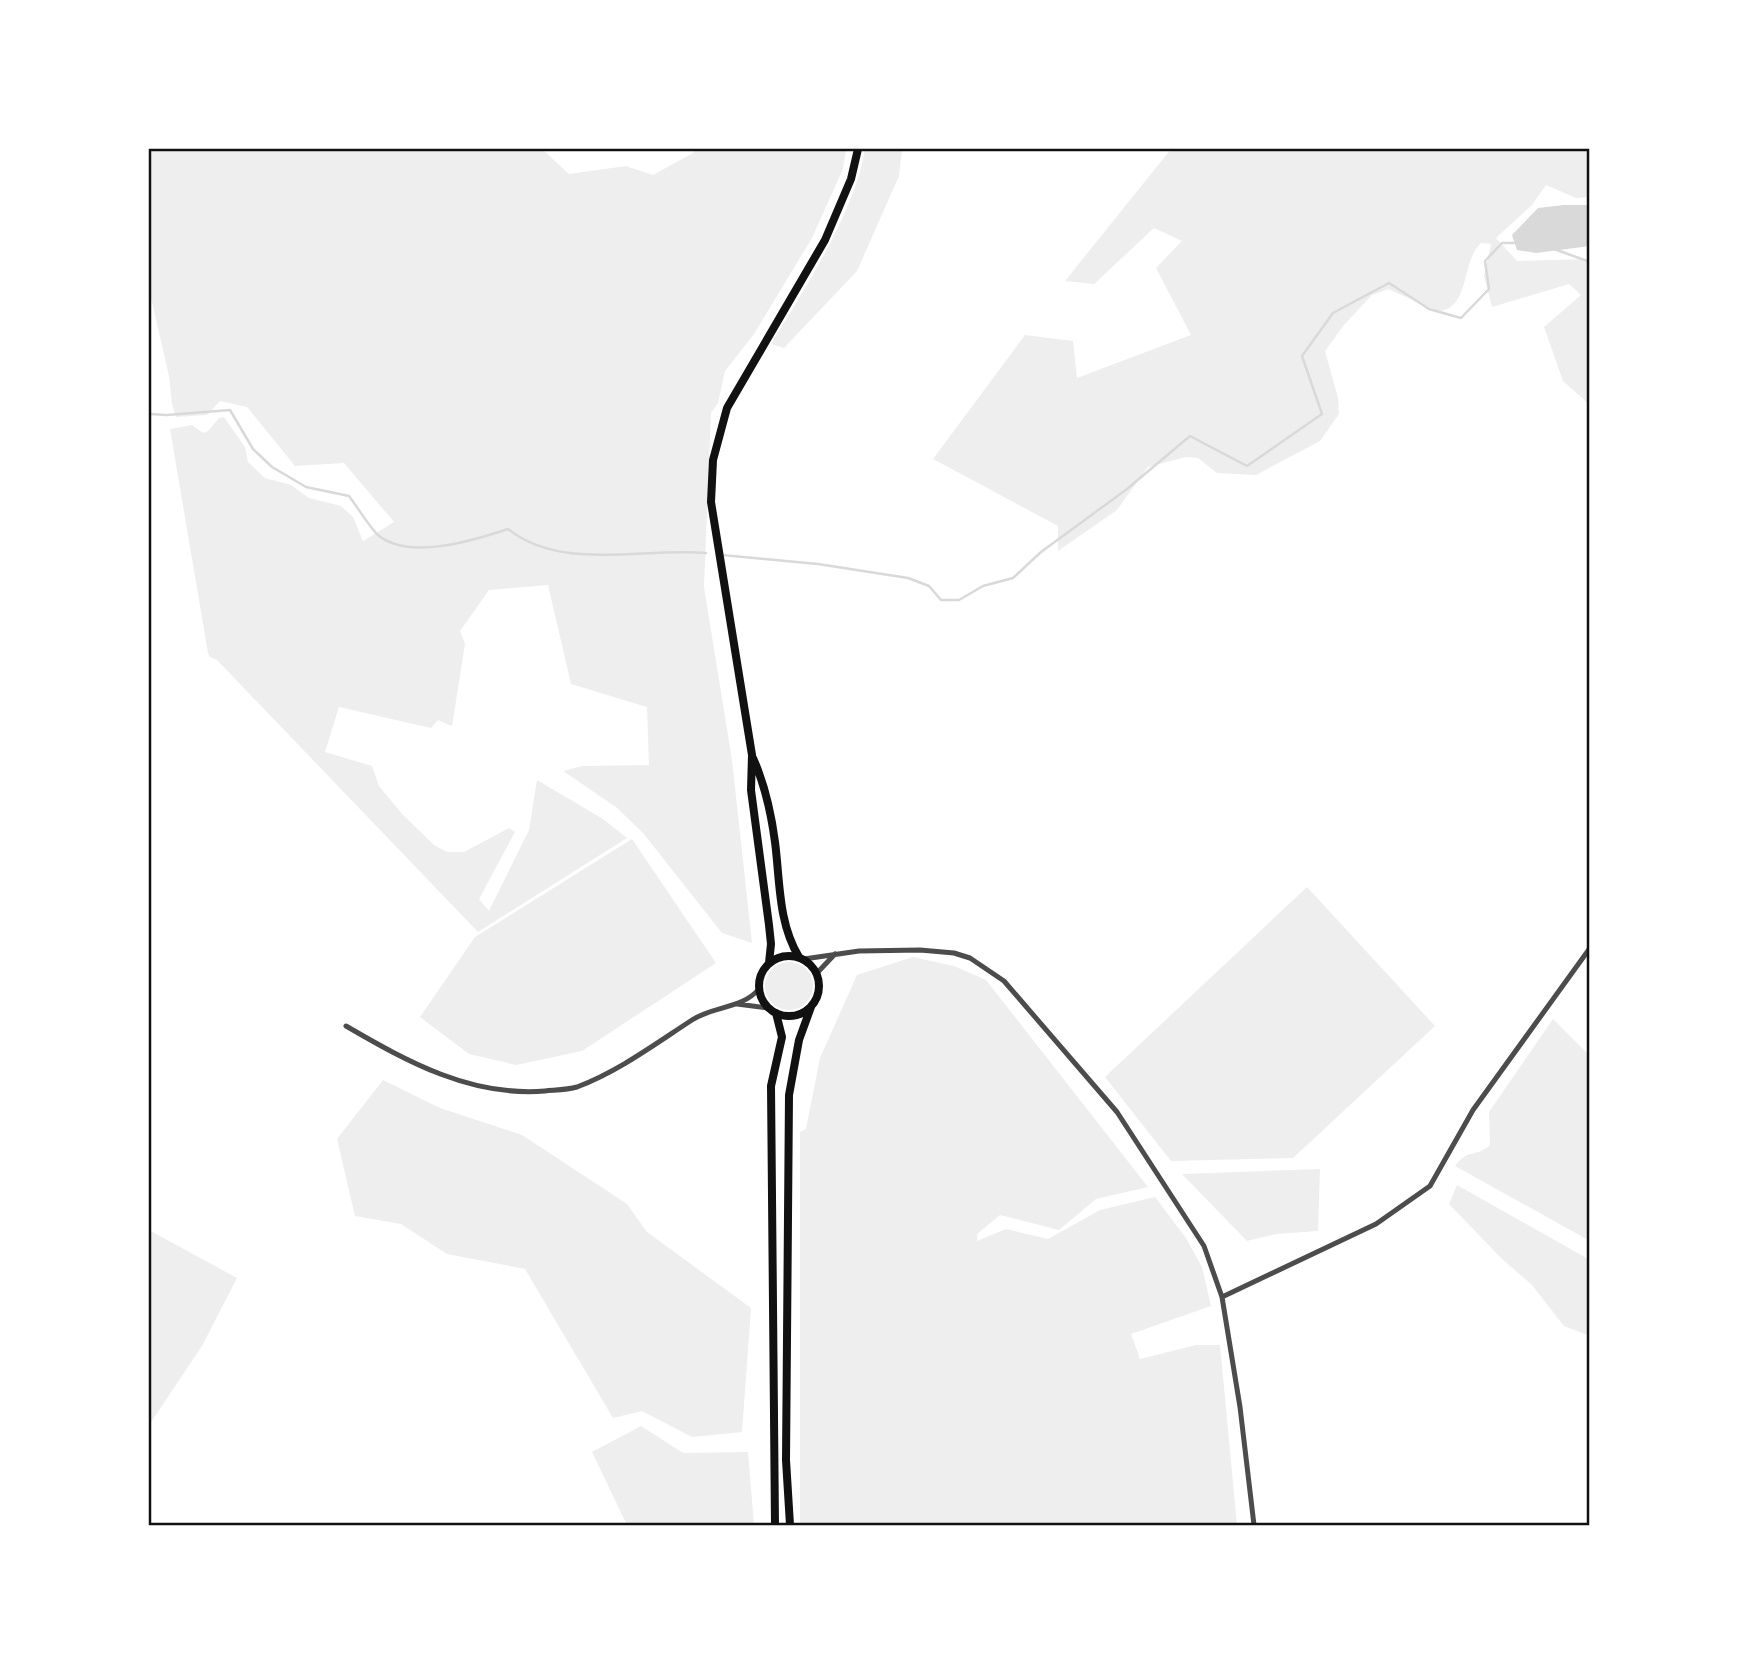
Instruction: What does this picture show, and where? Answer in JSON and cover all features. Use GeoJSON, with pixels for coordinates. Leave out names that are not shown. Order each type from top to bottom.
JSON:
{"type":"FeatureCollection","features":[{"type":"Feature","properties":{"kind":"main road"},"geometry":{"type":"LineString","coordinates":[[775,1525],[771,1086],[782,1037],[772,1011],[762,999],[759,989],[760,978],[769,963],[770,935],[751,790],[752,755],[711,502],[713,460],[727,408],[825,240],[851,179],[858,149]]}},
{"type":"Feature","properties":{"kind":"main road"},"geometry":{"type":"LineString","coordinates":[[752,755],[765,786],[775,839],[786,931],[802,958],[817,973],[819,991],[799,1040],[789,1095],[786,1460],[790,1525]]}},
{"type":"Feature","properties":{"kind":"main road"},"geometry":{"type":"LineString","coordinates":[[769,963],[783,956],[802,958]]}},
{"type":"Feature","properties":{"kind":"main road"},"geometry":{"type":"LineString","coordinates":[[772,1011],[794,1016],[811,1007]]}},
{"type":"Feature","properties":{"kind":"street"},"geometry":{"type":"LineString","coordinates":[[1222,1297],[1376,1224],[1430,1186],[1473,1110],[1590,948]]}},
{"type":"Feature","properties":{"kind":"street"},"geometry":{"type":"LineString","coordinates":[[802,958],[896,951],[954,953],[984,965],[1004,981],[1117,1112],[1204,1246],[1222,1297],[1240,1407],[1254,1525]]}},
{"type":"Feature","properties":{"kind":"street"},"geometry":{"type":"LineString","coordinates":[[817,973],[835,954]]}},
{"type":"Feature","properties":{"kind":"street"},"geometry":{"type":"LineString","coordinates":[[345,1026],[389,1051],[466,1084],[521,1093],[574,1088],[618,1069],[698,1016],[737,1004],[753,996],[759,989]]}},
{"type":"Feature","properties":{"kind":"street"},"geometry":{"type":"LineString","coordinates":[[737,1004],[772,1011]]}},
{"type":"Feature","properties":{"kind":"shaded area"},"geometry":{"type":"Polygon","coordinates":[[[149,149],[542,149],[569,174],[626,166],[653,175],[693,153],[695,149],[846,149],[843,169],[812,238],[754,334],[725,371],[718,403],[711,413],[704,587],[732,760],[752,943],[722,933],[643,833],[616,807],[563,771],[582,766],[649,765],[647,707],[571,684],[548,585],[489,590],[460,631],[465,644],[452,726],[438,720],[431,728],[339,707],[325,752],[372,766],[379,786],[403,815],[434,845],[447,852],[464,852],[509,828],[515,832],[479,899],[489,911],[529,830],[537,780],[603,819],[627,838],[478,932],[217,660],[210,657],[170,429],[192,425],[203,433],[219,418],[224,417],[245,447],[248,462],[265,478],[291,485],[309,498],[341,506],[353,517],[363,541],[394,522],[344,463],[295,466],[247,407],[220,401],[207,415],[176,417],[149,289],[149,149]]]}},
{"type":"Feature","properties":{"kind":"shaded area"},"geometry":{"type":"Polygon","coordinates":[[[865,149],[902,149],[899,176],[857,271],[784,348],[771,344],[840,224],[851,198],[865,149]]]}},
{"type":"Feature","properties":{"kind":"shaded area"},"geometry":{"type":"Polygon","coordinates":[[[1171,149],[1590,149],[1590,197],[1576,198],[1546,185],[1532,205],[1496,238],[1517,261],[1590,259],[1590,405],[1563,381],[1544,327],[1581,295],[1569,284],[1492,307],[1484,276],[1491,244],[1481,243],[1470,261],[1460,294],[1448,309],[1438,311],[1388,289],[1372,295],[1344,325],[1325,351],[1338,398],[1339,414],[1320,441],[1256,475],[1217,473],[1198,458],[1186,457],[1148,467],[1117,510],[1058,551],[1058,526],[933,459],[1025,335],[1073,341],[1077,378],[1191,335],[1156,268],[1182,241],[1154,228],[1094,284],[1065,281],[1171,149]]]}},
{"type":"Feature","properties":{"kind":"shaded area"},"geometry":{"type":"Polygon","coordinates":[[[1590,205],[1590,246],[1536,253],[1517,250],[1512,235],[1538,208],[1590,205]]]}},
{"type":"Feature","properties":{"kind":"shaded area"},"geometry":{"type":"Polygon","coordinates":[[[632,839],[716,963],[582,1051],[516,1065],[469,1054],[420,1017],[475,937],[632,839]]]}},
{"type":"Feature","properties":{"kind":"shaded area"},"geometry":{"type":"Polygon","coordinates":[[[1307,887],[1435,1026],[1293,1158],[1171,1161],[1105,1077],[1307,887]]]}},
{"type":"Feature","properties":{"kind":"shaded area"},"geometry":{"type":"Polygon","coordinates":[[[913,957],[954,966],[986,980],[1148,1187],[1096,1199],[1059,1230],[1000,1215],[977,1234],[977,1241],[1006,1229],[1048,1239],[1100,1210],[1155,1197],[1186,1238],[1202,1267],[1211,1306],[1131,1334],[1140,1359],[1196,1345],[1220,1345],[1237,1525],[800,1525],[800,1132],[806,1129],[820,1058],[857,975],[913,957]]]}},
{"type":"Feature","properties":{"kind":"shaded area"},"geometry":{"type":"Polygon","coordinates":[[[789,962],[806,969],[813,986],[806,1003],[789,1010],[772,1003],[765,986],[772,969],[789,962]]]}},
{"type":"Feature","properties":{"kind":"shaded area"},"geometry":{"type":"Polygon","coordinates":[[[1553,1019],[1590,1056],[1590,1241],[1455,1166],[1464,1157],[1490,1145],[1489,1112],[1553,1019]]]}},
{"type":"Feature","properties":{"kind":"shaded area"},"geometry":{"type":"Polygon","coordinates":[[[383,1080],[440,1108],[522,1135],[627,1204],[647,1232],[751,1308],[742,1432],[692,1437],[642,1411],[613,1418],[525,1269],[447,1254],[401,1224],[355,1216],[337,1139],[383,1080]]]}},
{"type":"Feature","properties":{"kind":"shaded area"},"geometry":{"type":"Polygon","coordinates":[[[1320,1169],[1318,1231],[1276,1234],[1247,1241],[1182,1174],[1320,1169]]]}},
{"type":"Feature","properties":{"kind":"shaded area"},"geometry":{"type":"Polygon","coordinates":[[[1457,1185],[1590,1260],[1590,1336],[1564,1326],[1532,1285],[1501,1258],[1449,1204],[1457,1185]]]}},
{"type":"Feature","properties":{"kind":"shaded area"},"geometry":{"type":"Polygon","coordinates":[[[149,1230],[237,1278],[202,1346],[149,1425],[149,1230]]]}},
{"type":"Feature","properties":{"kind":"shaded area"},"geometry":{"type":"Polygon","coordinates":[[[641,1426],[683,1453],[748,1452],[754,1525],[627,1525],[592,1452],[641,1426]]]}},
{"type":"Feature","properties":{"kind":"waterway"},"geometry":{"type":"LineString","coordinates":[[722,555],[818,564],[908,578],[929,586],[941,600],[959,600],[983,586],[1013,578],[1041,552],[1127,489],[1190,436],[1247,466],[1322,414],[1302,356],[1333,313],[1389,283],[1429,309],[1461,318],[1489,289],[1485,261],[1502,243],[1517,243]]}},
{"type":"Feature","properties":{"kind":"waterway"},"geometry":{"type":"LineString","coordinates":[[1554,249],[1590,262]]}},
{"type":"Feature","properties":{"kind":"waterway"},"geometry":{"type":"LineString","coordinates":[[149,414],[230,410],[253,449],[272,467],[306,487],[349,496],[378,535],[391,543],[407,547],[461,543],[508,529],[529,542],[578,554],[706,553]]}}]}
